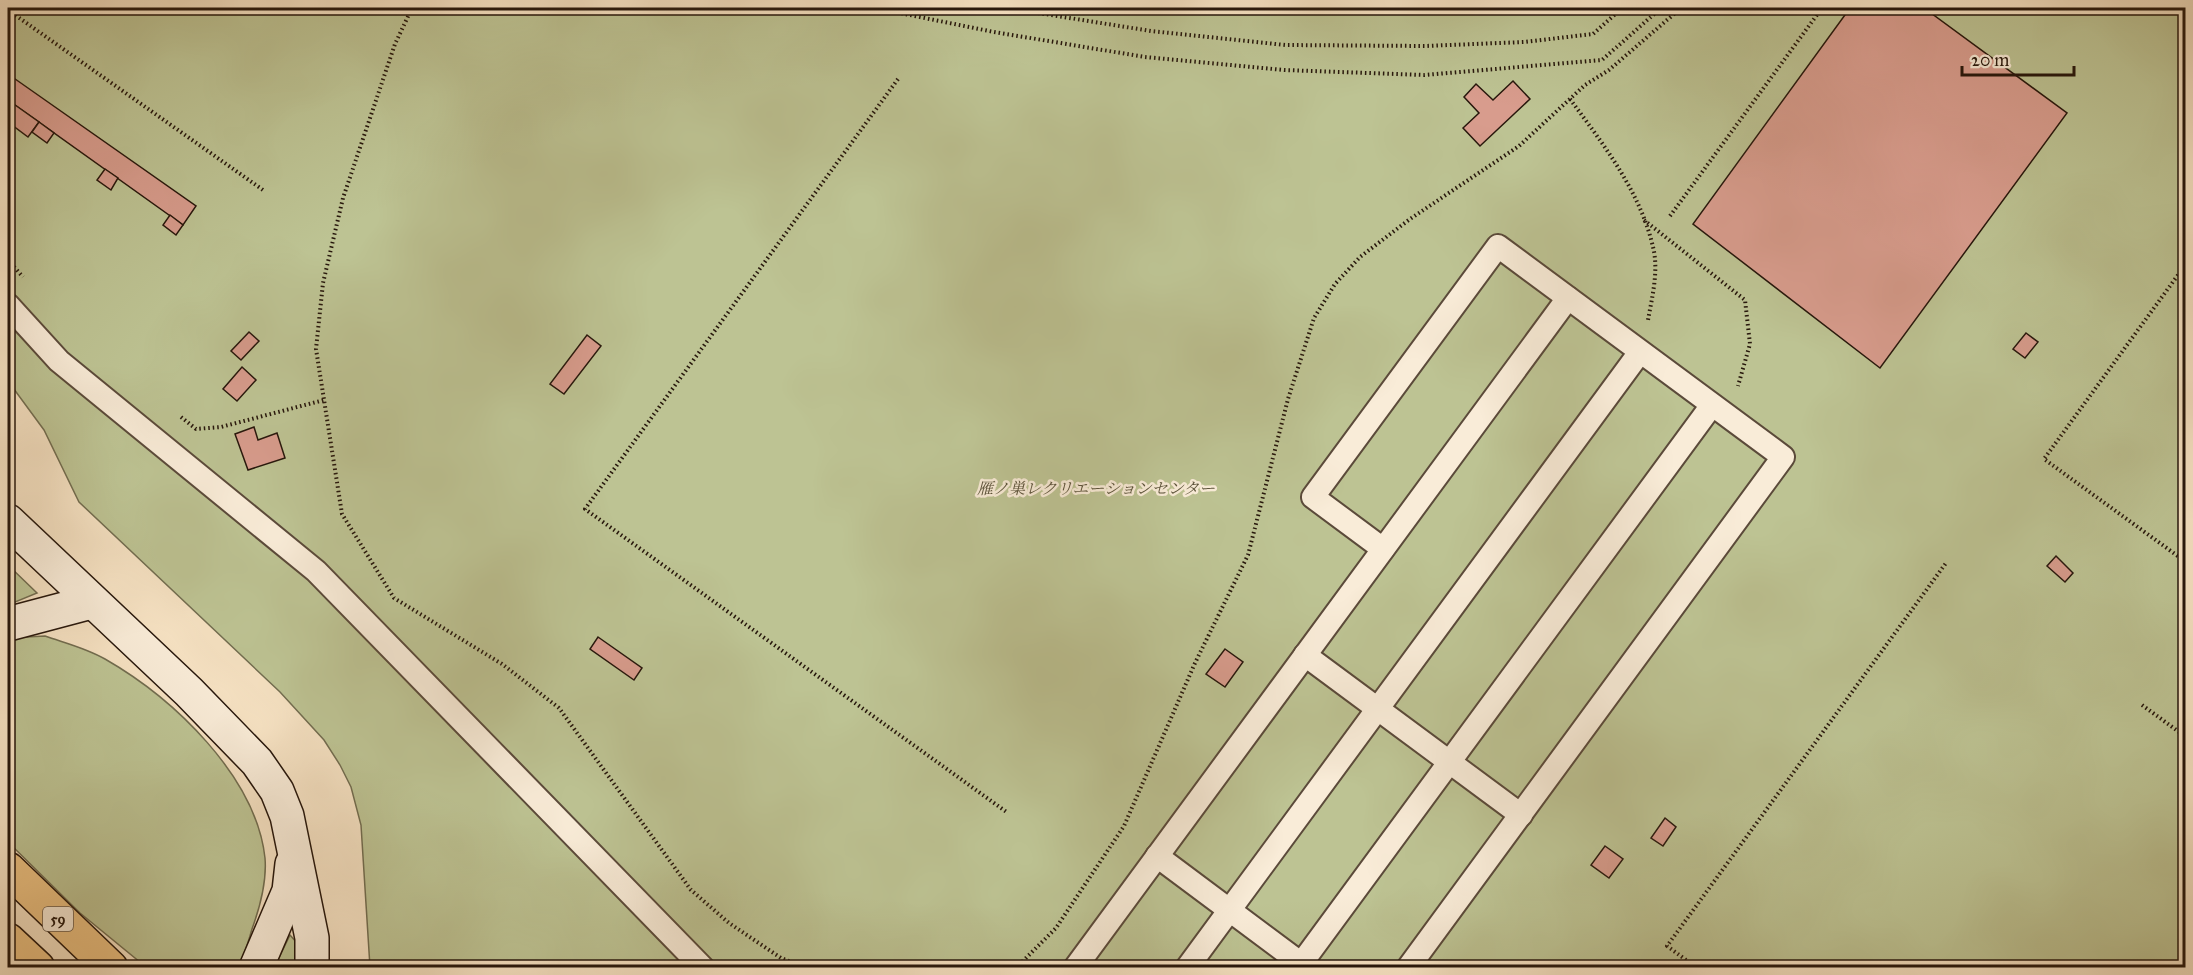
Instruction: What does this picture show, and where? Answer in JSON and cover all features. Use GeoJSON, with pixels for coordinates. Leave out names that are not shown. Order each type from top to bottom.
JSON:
{"type":"FeatureCollection","features":[{"type":"Feature","properties":{"kind":"main road","name":"59"},"geometry":{"type":"LineString","coordinates":[[8,869],[111,968]]}},
{"type":"Feature","properties":{"kind":"main road"},"geometry":{"type":"LineString","coordinates":[[8,940],[38,968]]}},
{"type":"Feature","properties":{"kind":"street"},"geometry":{"type":"LineString","coordinates":[[8,521],[91,602],[189,692],[257,762],[277,791],[287,816],[312,938],[312,968]]}},
{"type":"Feature","properties":{"kind":"street"},"geometry":{"type":"LineString","coordinates":[[8,624],[91,602]]}},
{"type":"Feature","properties":{"kind":"street"},"geometry":{"type":"LineString","coordinates":[[256,968],[289,891],[293,851]]}},
{"type":"Feature","properties":{"kind":"street"},"geometry":{"type":"LineString","coordinates":[[8,963],[12,968]]}},
{"type":"Feature","properties":{"kind":"lane"},"geometry":{"type":"LineString","coordinates":[[1383,549],[1313,497],[1498,246],[1568,298],[1643,341],[1712,405],[1783,457],[1408,968]]}},
{"type":"Feature","properties":{"kind":"lane"},"geometry":{"type":"LineString","coordinates":[[1075,968],[1568,298]]}},
{"type":"Feature","properties":{"kind":"lane"},"geometry":{"type":"LineString","coordinates":[[8,305],[59,361],[316,571],[703,968]]}},
{"type":"Feature","properties":{"kind":"lane"},"geometry":{"type":"LineString","coordinates":[[1187,968],[1643,341]]}},
{"type":"Feature","properties":{"kind":"lane"},"geometry":{"type":"LineString","coordinates":[[1157,856],[1302,966],[1712,405]]}},
{"type":"Feature","properties":{"kind":"lane"},"geometry":{"type":"LineString","coordinates":[[1305,655],[1521,815]]}},
{"type":"Feature","properties":{"kind":"path"},"geometry":{"type":"LineString","coordinates":[[412,8],[395,44],[343,198],[323,284],[316,349],[342,514],[394,598],[501,664],[559,708],[691,890],[729,923],[781,958],[807,968]]}},
{"type":"Feature","properties":{"kind":"path"},"geometry":{"type":"LineString","coordinates":[[875,8],[994,32],[1145,57],[1284,70],[1424,75],[1602,60],[1661,8]]}},
{"type":"Feature","properties":{"kind":"path"},"geometry":{"type":"LineString","coordinates":[[1007,8],[1150,31],[1285,45],[1425,46],[1524,42],[1593,34],[1623,8]]}},
{"type":"Feature","properties":{"kind":"path"},"geometry":{"type":"LineString","coordinates":[[1016,968],[1056,928],[1125,826],[1195,663],[1248,555],[1294,379],[1314,318],[1335,284],[1360,257],[1410,219],[1519,146],[1570,99],[1616,64],[1681,8]]}},
{"type":"Feature","properties":{"kind":"path"},"geometry":{"type":"LineString","coordinates":[[1670,216],[1822,8]]}},
{"type":"Feature","properties":{"kind":"path"},"geometry":{"type":"LineString","coordinates":[[8,10],[263,190]]}},
{"type":"Feature","properties":{"kind":"path"},"geometry":{"type":"LineString","coordinates":[[898,79],[585,509],[1008,813]]}},
{"type":"Feature","properties":{"kind":"path"},"geometry":{"type":"LineString","coordinates":[[1570,99],[1614,160],[1635,197],[1654,248],[1655,272],[1643,341]]}},
{"type":"Feature","properties":{"kind":"path"},"geometry":{"type":"LineString","coordinates":[[1643,219],[1745,300],[1750,344],[1738,388]]}},
{"type":"Feature","properties":{"kind":"path"},"geometry":{"type":"LineString","coordinates":[[8,260],[24,278]]}},
{"type":"Feature","properties":{"kind":"path"},"geometry":{"type":"LineString","coordinates":[[2186,264],[2044,459],[2186,562]]}},
{"type":"Feature","properties":{"kind":"path"},"geometry":{"type":"LineString","coordinates":[[178,415],[196,429],[221,428],[324,400]]}},
{"type":"Feature","properties":{"kind":"path"},"geometry":{"type":"LineString","coordinates":[[1696,968],[1667,946],[1946,563]]}},
{"type":"Feature","properties":{"kind":"path"},"geometry":{"type":"LineString","coordinates":[[2142,705],[2186,737]]}},
{"type":"Feature","properties":{"kind":"green space","name":"雁ノ巣レクリエーションセンター"},"geometry":{"type":"Polygon","coordinates":[[[8,8],[2185,8],[2185,967],[370,967],[361,825],[351,787],[340,765],[324,740],[280,692],[79,502],[44,430],[8,381],[8,8]]]}},
{"type":"Feature","properties":{"kind":"green space"},"geometry":{"type":"Polygon","coordinates":[[[8,565],[37,593],[8,605],[8,565]]]}},
{"type":"Feature","properties":{"kind":"green space"},"geometry":{"type":"Polygon","coordinates":[[[45,636],[98,655],[131,675],[157,695],[207,742],[228,769],[246,798],[258,828],[265,858],[265,876],[258,912],[244,954],[237,967],[146,967],[80,913],[8,842],[8,638],[45,636]]]}},
{"type":"Feature","properties":{"kind":"green space"},"geometry":{"type":"Polygon","coordinates":[[[290,935],[297,943],[297,967],[274,968],[290,935]]]}},
{"type":"Feature","properties":{"kind":"building"},"geometry":{"type":"Polygon","coordinates":[[[1850,8],[1924,8],[2067,113],[1880,368],[1693,224],[1850,8]]]}},
{"type":"Feature","properties":{"kind":"building"},"geometry":{"type":"Polygon","coordinates":[[[8,74],[196,206],[183,225],[8,100],[8,74]]]}},
{"type":"Feature","properties":{"kind":"building"},"geometry":{"type":"Polygon","coordinates":[[[1513,81],[1530,99],[1480,146],[1463,128],[1479,113],[1464,97],[1476,84],[1493,100],[1513,81]]]}},
{"type":"Feature","properties":{"kind":"building"},"geometry":{"type":"Polygon","coordinates":[[[8,100],[39,122],[28,137],[8,122],[8,100]]]}},
{"type":"Feature","properties":{"kind":"building"},"geometry":{"type":"Polygon","coordinates":[[[39,122],[54,133],[47,143],[32,132],[39,122]]]}},
{"type":"Feature","properties":{"kind":"building"},"geometry":{"type":"Polygon","coordinates":[[[105,169],[118,178],[111,190],[97,180],[105,169]]]}},
{"type":"Feature","properties":{"kind":"building"},"geometry":{"type":"Polygon","coordinates":[[[170,215],[183,225],[176,235],[163,225],[170,215]]]}},
{"type":"Feature","properties":{"kind":"building"},"geometry":{"type":"Polygon","coordinates":[[[249,332],[259,341],[241,360],[231,351],[249,332]]]}},
{"type":"Feature","properties":{"kind":"building"},"geometry":{"type":"Polygon","coordinates":[[[2026,333],[2038,342],[2025,358],[2013,349],[2026,333]]]}},
{"type":"Feature","properties":{"kind":"building"},"geometry":{"type":"Polygon","coordinates":[[[587,335],[601,346],[564,394],[550,384],[587,335]]]}},
{"type":"Feature","properties":{"kind":"building"},"geometry":{"type":"Polygon","coordinates":[[[242,367],[256,380],[237,401],[223,389],[242,367]]]}},
{"type":"Feature","properties":{"kind":"building"},"geometry":{"type":"Polygon","coordinates":[[[254,427],[258,440],[277,433],[285,458],[248,470],[235,434],[254,427]]]}},
{"type":"Feature","properties":{"kind":"building"},"geometry":{"type":"Polygon","coordinates":[[[2056,556],[2073,573],[2065,582],[2047,566],[2056,556]]]}},
{"type":"Feature","properties":{"kind":"building"},"geometry":{"type":"Polygon","coordinates":[[[598,637],[642,668],[634,680],[590,649],[598,637]]]}},
{"type":"Feature","properties":{"kind":"building"},"geometry":{"type":"Polygon","coordinates":[[[1225,649],[1243,662],[1225,687],[1206,674],[1225,649]]]}},
{"type":"Feature","properties":{"kind":"building"},"geometry":{"type":"Polygon","coordinates":[[[1665,818],[1676,827],[1663,846],[1651,838],[1665,818]]]}},
{"type":"Feature","properties":{"kind":"building"},"geometry":{"type":"Polygon","coordinates":[[[1605,846],[1623,859],[1609,878],[1591,865],[1605,846]]]}}]}
